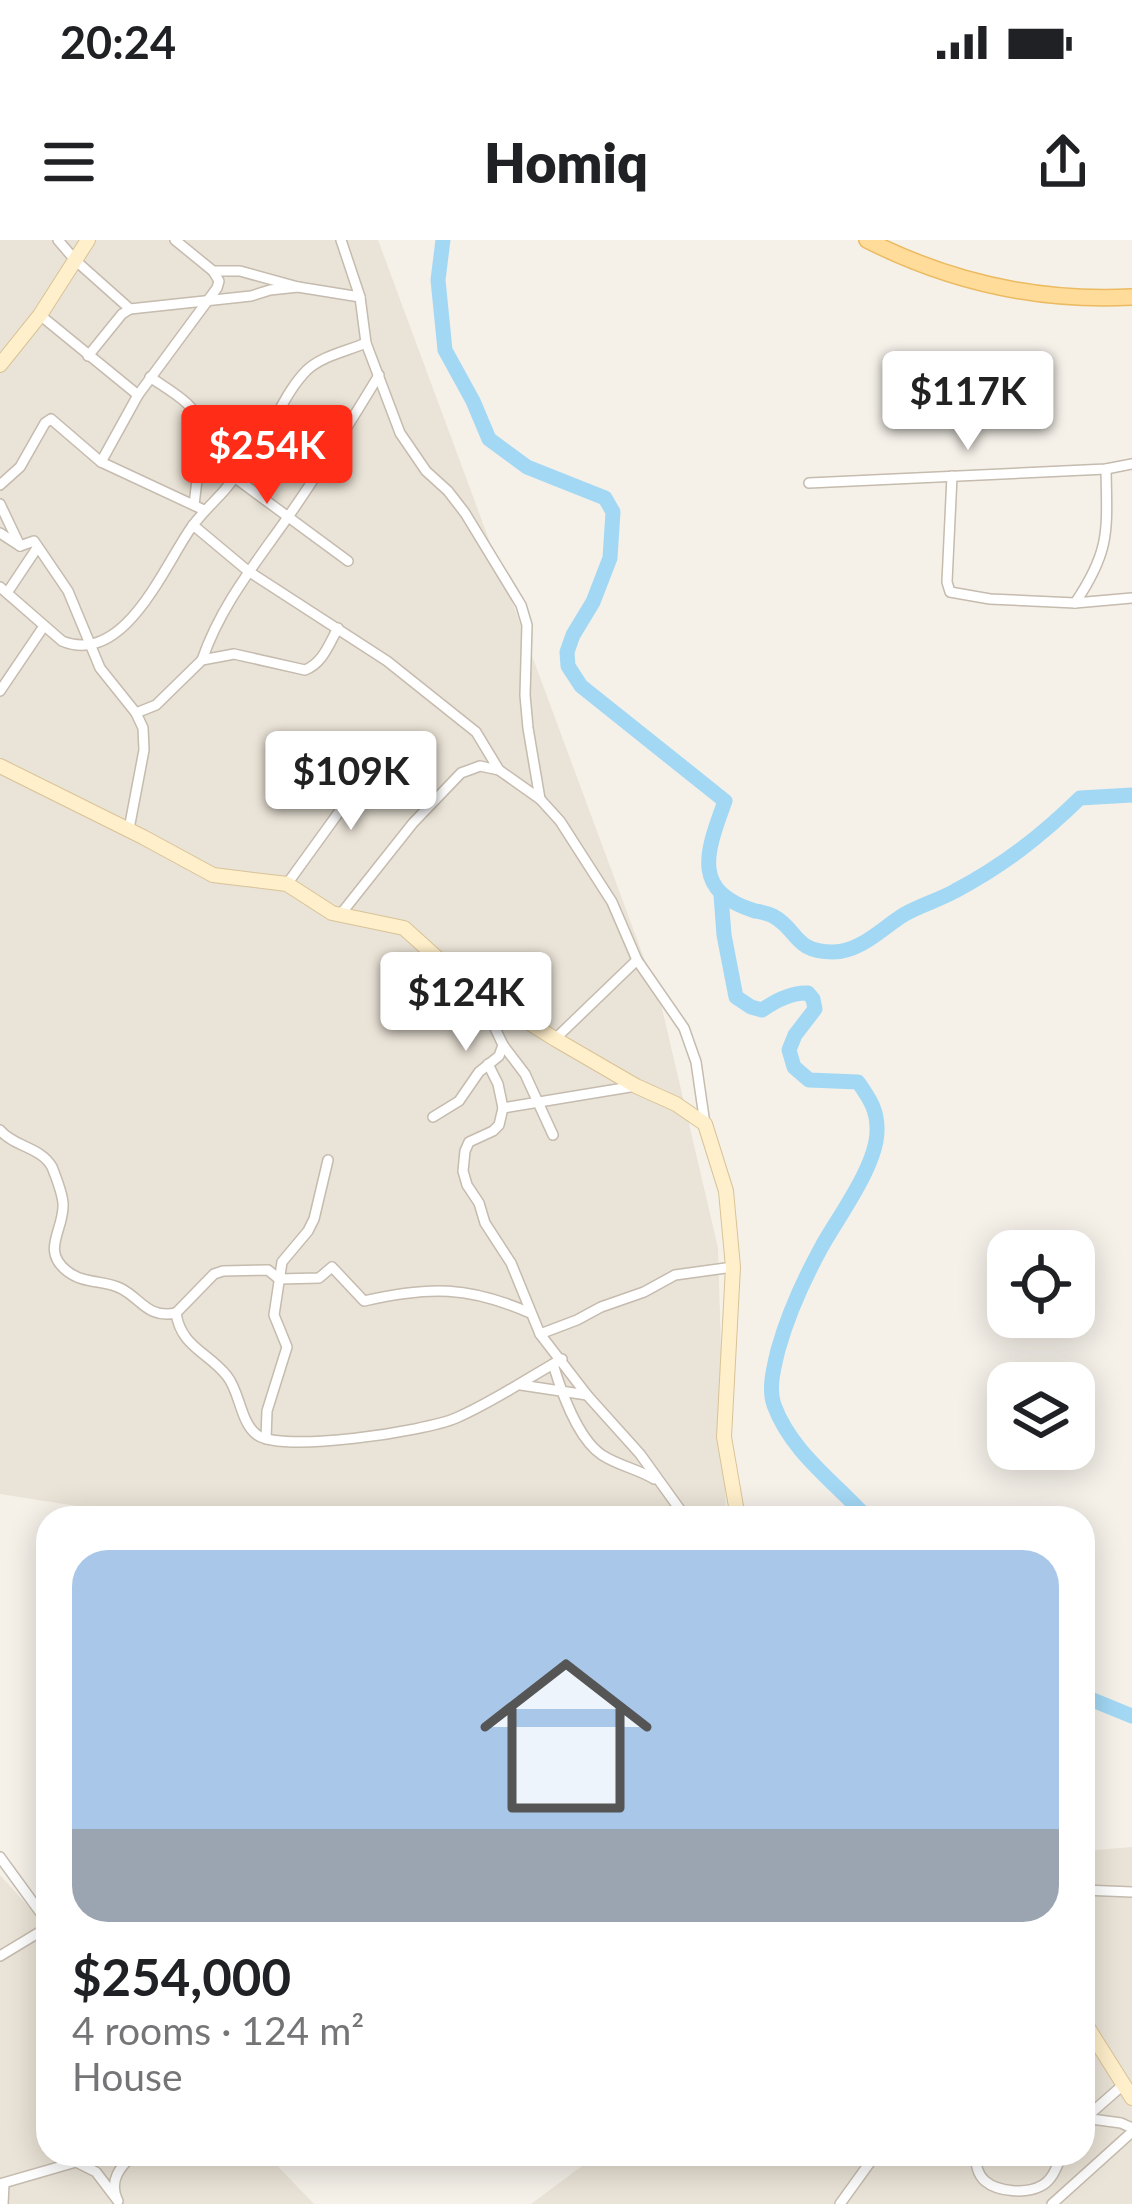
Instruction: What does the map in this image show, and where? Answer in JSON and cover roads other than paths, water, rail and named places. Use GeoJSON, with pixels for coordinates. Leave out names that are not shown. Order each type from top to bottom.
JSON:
{"type":"FeatureCollection","features":[{"type":"Feature","properties":{"kind":"main road"},"geometry":{"type":"LineString","coordinates":[[867,240],[942,273],[1004,290],[1132,297]]}},
{"type":"Feature","properties":{"kind":"street"},"geometry":{"type":"LineString","coordinates":[[58,240],[130,309]]}},
{"type":"Feature","properties":{"kind":"street"},"geometry":{"type":"LineString","coordinates":[[0,365],[40,315],[88,240]]}},
{"type":"Feature","properties":{"kind":"street"},"geometry":{"type":"LineString","coordinates":[[100,462],[150,377],[217,287],[213,271],[175,240]]}},
{"type":"Feature","properties":{"kind":"street"},"geometry":{"type":"LineString","coordinates":[[341,240],[360,297],[366,343],[406,443],[465,513],[520,605],[527,626],[525,695],[540,799]]}},
{"type":"Feature","properties":{"kind":"street"},"geometry":{"type":"LineString","coordinates":[[213,271],[257,275],[360,297]]}},
{"type":"Feature","properties":{"kind":"street"},"geometry":{"type":"LineString","coordinates":[[88,356],[130,309],[298,287]]}},
{"type":"Feature","properties":{"kind":"street"},"geometry":{"type":"LineString","coordinates":[[335,293],[362,318]]}},
{"type":"Feature","properties":{"kind":"street"},"geometry":{"type":"LineString","coordinates":[[40,315],[138,395]]}},
{"type":"Feature","properties":{"kind":"street"},"geometry":{"type":"LineString","coordinates":[[199,507],[234,477],[309,368],[366,343]]}},
{"type":"Feature","properties":{"kind":"street"},"geometry":{"type":"LineString","coordinates":[[136,713],[156,705],[202,660],[248,571],[379,375]]}},
{"type":"Feature","properties":{"kind":"street"},"geometry":{"type":"LineString","coordinates":[[37,548],[4,590],[62,641],[73,646],[88,644],[116,633],[146,601],[193,525],[199,507],[203,429],[188,404],[150,377]]}},
{"type":"Feature","properties":{"kind":"street"},"geometry":{"type":"LineString","coordinates":[[0,485],[20,467],[48,420],[100,462],[199,507]]}},
{"type":"Feature","properties":{"kind":"street"},"geometry":{"type":"LineString","coordinates":[[809,483],[1132,464]]}},
{"type":"Feature","properties":{"kind":"street"},"geometry":{"type":"LineString","coordinates":[[1075,603],[1101,560],[1106,538],[1106,469]]}},
{"type":"Feature","properties":{"kind":"street"},"geometry":{"type":"LineString","coordinates":[[952,476],[950,592],[1075,603],[1132,598]]}},
{"type":"Feature","properties":{"kind":"street"},"geometry":{"type":"LineString","coordinates":[[234,477],[348,561]]}},
{"type":"Feature","properties":{"kind":"street"},"geometry":{"type":"LineString","coordinates":[[0,504],[20,546]]}},
{"type":"Feature","properties":{"kind":"street"},"geometry":{"type":"LineString","coordinates":[[193,525],[248,571],[372,649],[476,732],[499,770]]}},
{"type":"Feature","properties":{"kind":"street"},"geometry":{"type":"LineString","coordinates":[[0,533],[20,546]]}},
{"type":"Feature","properties":{"kind":"street"},"geometry":{"type":"LineString","coordinates":[[20,546],[34,541],[68,591],[100,668],[136,713],[145,738],[129,830]]}},
{"type":"Feature","properties":{"kind":"street"},"geometry":{"type":"LineString","coordinates":[[0,691],[44,626]]}},
{"type":"Feature","properties":{"kind":"street"},"geometry":{"type":"LineString","coordinates":[[202,660],[234,655],[305,670],[321,660],[338,628]]}},
{"type":"Feature","properties":{"kind":"street"},"geometry":{"type":"LineString","coordinates":[[287,884],[360,783],[389,757]]}},
{"type":"Feature","properties":{"kind":"street"},"geometry":{"type":"LineString","coordinates":[[0,766],[213,875],[287,884],[320,907],[404,928],[484,994],[705,1124]]}},
{"type":"Feature","properties":{"kind":"street"},"geometry":{"type":"LineString","coordinates":[[340,914],[412,823],[461,773],[480,766],[499,770],[540,799],[592,867],[638,960],[684,1028],[696,1062],[705,1124],[726,1191],[733,1267],[724,1437],[736,1506]]}},
{"type":"Feature","properties":{"kind":"street"},"geometry":{"type":"LineString","coordinates":[[555,1039],[638,960]]}},
{"type":"Feature","properties":{"kind":"street"},"geometry":{"type":"LineString","coordinates":[[484,994],[492,1023],[525,1074],[554,1135]]}},
{"type":"Feature","properties":{"kind":"street"},"geometry":{"type":"LineString","coordinates":[[433,1117],[459,1101],[499,1056],[503,1045]]}},
{"type":"Feature","properties":{"kind":"street"},"geometry":{"type":"LineString","coordinates":[[488,1064],[498,1084],[499,1125],[470,1142],[463,1171],[485,1223],[511,1263],[530,1313],[557,1362],[640,1454],[677,1506]]}},
{"type":"Feature","properties":{"kind":"street"},"geometry":{"type":"LineString","coordinates":[[502,1108],[637,1086]]}},
{"type":"Feature","properties":{"kind":"street"},"geometry":{"type":"LineString","coordinates":[[0,1130],[51,1166],[64,1207],[52,1250],[55,1258],[66,1271],[95,1284],[118,1286],[152,1311],[176,1313],[214,1274],[223,1271],[268,1270],[279,1279],[319,1278],[332,1267],[364,1301],[430,1289],[487,1296],[530,1313]]}},
{"type":"Feature","properties":{"kind":"street"},"geometry":{"type":"LineString","coordinates":[[266,1439],[267,1411],[287,1348],[274,1315],[282,1262],[314,1220],[328,1160]]}},
{"type":"Feature","properties":{"kind":"street"},"geometry":{"type":"LineString","coordinates":[[540,1334],[675,1275],[733,1267]]}},
{"type":"Feature","properties":{"kind":"street"},"geometry":{"type":"LineString","coordinates":[[176,1313],[185,1340],[229,1378],[251,1429],[266,1439],[331,1442],[430,1427],[454,1419],[557,1362]]}},
{"type":"Feature","properties":{"kind":"street"},"geometry":{"type":"LineString","coordinates":[[557,1362],[560,1389],[588,1442],[602,1455],[661,1484]]}},
{"type":"Feature","properties":{"kind":"street"},"geometry":{"type":"LineString","coordinates":[[520,1385],[587,1395]]}},
{"type":"Feature","properties":{"kind":"street"},"geometry":{"type":"LineString","coordinates":[[0,1857],[36,1910]]}},
{"type":"Feature","properties":{"kind":"street"},"geometry":{"type":"LineString","coordinates":[[1095,1890],[1132,1892]]}},
{"type":"Feature","properties":{"kind":"street"},"geometry":{"type":"LineString","coordinates":[[0,1956],[36,1934]]}},
{"type":"Feature","properties":{"kind":"street"},"geometry":{"type":"LineString","coordinates":[[1095,2040],[1127,2092],[1095,2112]]}},
{"type":"Feature","properties":{"kind":"street"},"geometry":{"type":"LineString","coordinates":[[1095,2120],[1121,2123],[1132,2130],[1095,2164]]}},
{"type":"Feature","properties":{"kind":"street"},"geometry":{"type":"LineString","coordinates":[[3,2204],[2,2184],[59,2166]]}},
{"type":"Feature","properties":{"kind":"street"},"geometry":{"type":"LineString","coordinates":[[87,2166],[119,2202]]}},
{"type":"Feature","properties":{"kind":"street"},"geometry":{"type":"LineString","coordinates":[[119,2202],[114,2190],[123,2166]]}},
{"type":"Feature","properties":{"kind":"street"},"geometry":{"type":"LineString","coordinates":[[840,2204],[867,2166]]}},
{"type":"Feature","properties":{"kind":"street"},"geometry":{"type":"LineString","coordinates":[[977,2166],[987,2183],[1015,2191],[1048,2182],[1056,2166]]}},
{"type":"Feature","properties":{"kind":"street"},"geometry":{"type":"LineString","coordinates":[[1052,2204],[1093,2166]]}},
{"type":"Feature","properties":{"kind":"waterway"},"geometry":{"type":"LineString","coordinates":[[443,240],[438,280],[445,350],[489,439],[527,467],[605,498],[613,512],[610,558],[593,602],[573,635],[568,666],[581,686],[725,801],[709,853],[712,881],[720,892],[734,903],[773,916],[810,948],[843,951],[990,871],[1080,798],[1132,795]]}},
{"type":"Feature","properties":{"kind":"waterway"},"geometry":{"type":"LineString","coordinates":[[721,895],[736,997],[762,1010],[784,998],[808,993],[815,1009],[789,1050],[794,1067],[809,1080],[858,1082],[876,1118],[870,1161],[796,1298],[772,1385],[774,1405],[791,1437],[855,1506]]}},
{"type":"Feature","properties":{"kind":"waterway"},"geometry":{"type":"LineString","coordinates":[[1095,1701],[1132,1716]]}}]}
